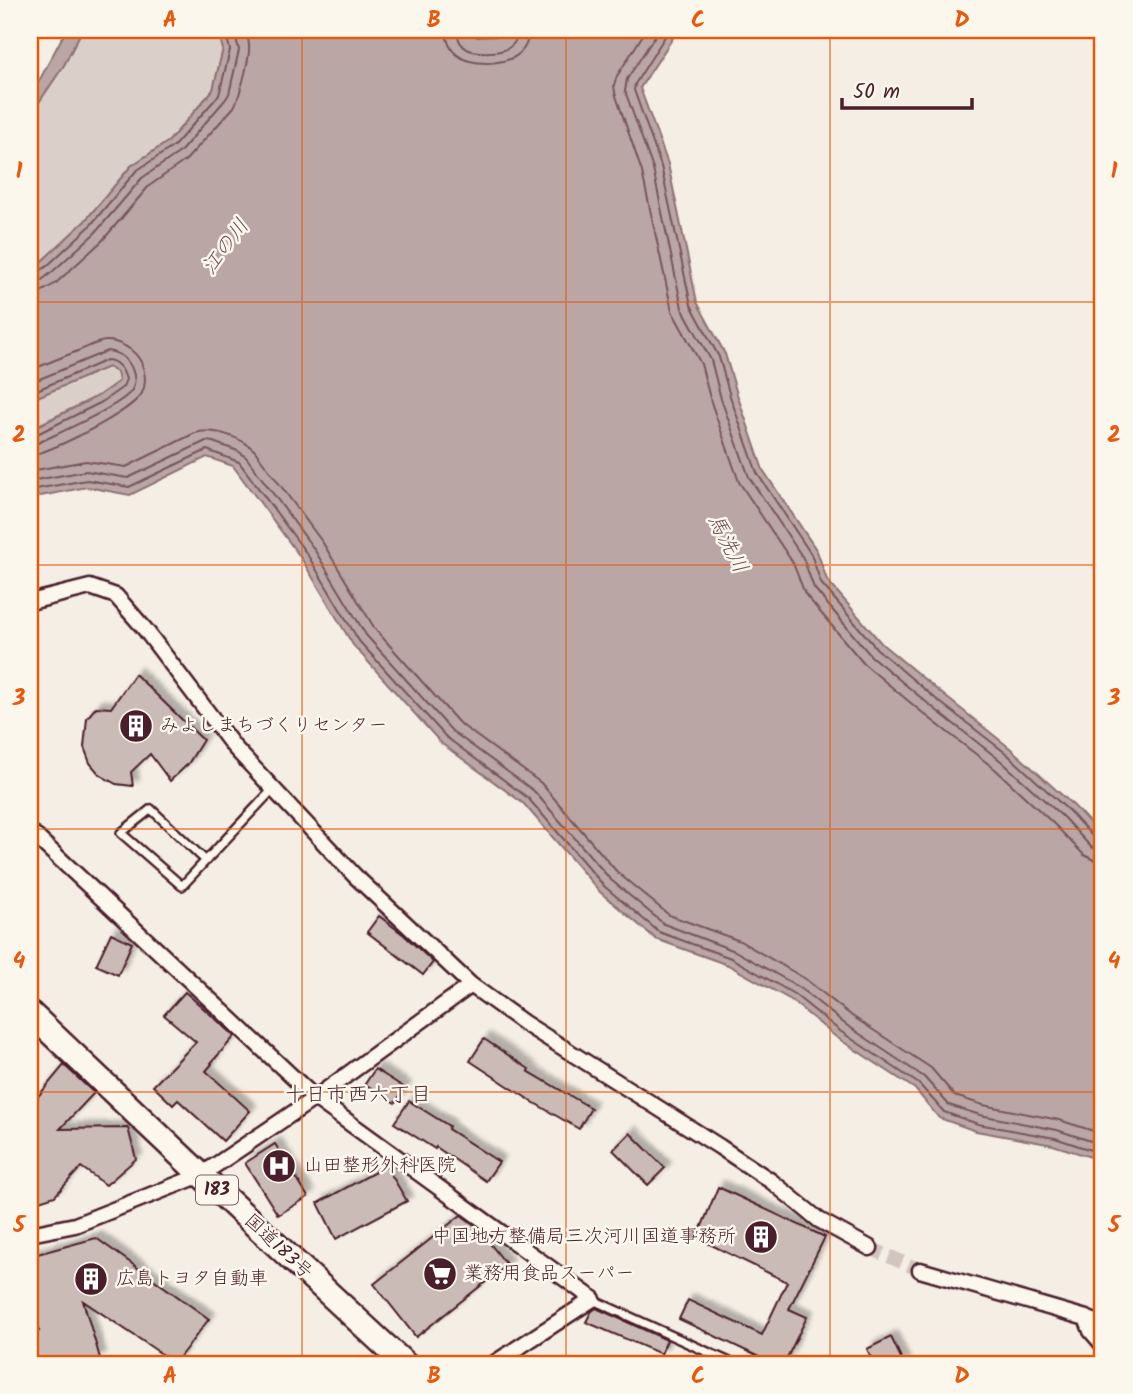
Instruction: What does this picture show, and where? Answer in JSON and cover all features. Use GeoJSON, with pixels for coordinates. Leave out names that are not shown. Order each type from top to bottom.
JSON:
{"type":"FeatureCollection","features":[{"type":"Feature","properties":{"kind":"highway","name":"国道183号"},"geometry":{"type":"LineString","coordinates":[[30,1013],[405,1364]]}},
{"type":"Feature","properties":{"kind":"street"},"geometry":{"type":"LineString","coordinates":[[30,602],[90,587],[116,596],[144,628],[233,747],[355,876],[471,985],[524,1023],[771,1181],[820,1220],[870,1248]]}},
{"type":"Feature","properties":{"kind":"street"},"geometry":{"type":"LineString","coordinates":[[30,831],[315,1098],[593,1299],[493,1364]]}},
{"type":"Feature","properties":{"kind":"street"},"geometry":{"type":"LineString","coordinates":[[30,1234],[75,1225],[201,1175],[315,1098],[471,985]]}},
{"type":"Feature","properties":{"kind":"street"},"geometry":{"type":"LineString","coordinates":[[920,1270],[1103,1325]]}},
{"type":"Feature","properties":{"kind":"street"},"geometry":{"type":"LineString","coordinates":[[1086,1318],[1091,1331],[1103,1345]]}},
{"type":"Feature","properties":{"kind":"lane"},"geometry":{"type":"LineString","coordinates":[[206,861],[151,810],[121,833],[182,886],[206,861],[273,789]]}},
{"type":"Feature","properties":{"kind":"lane"},"geometry":{"type":"LineString","coordinates":[[593,1299],[734,1364]]}},
{"type":"Feature","properties":{"kind":"shaded area"},"geometry":{"type":"Polygon","coordinates":[[[82,30],[218,30],[223,49],[213,90],[169,141],[131,166],[85,221],[30,269],[30,106],[35,108],[64,65],[82,30]]]}},
{"type":"Feature","properties":{"kind":"shaded area"},"geometry":{"type":"Polygon","coordinates":[[[108,367],[117,372],[120,381],[98,396],[30,429],[30,400],[108,367]]]}},
{"type":"Feature","properties":{"kind":"water"},"geometry":{"type":"Polygon","coordinates":[[[66,30],[82,30],[64,65],[35,108],[30,106],[30,98],[66,30]]]}},
{"type":"Feature","properties":{"kind":"water"},"geometry":{"type":"Polygon","coordinates":[[[218,30],[470,30],[477,37],[499,36],[505,30],[678,30],[640,88],[668,164],[697,302],[725,354],[763,470],[817,551],[827,580],[882,644],[1011,749],[1074,806],[1103,837],[1103,1161],[1053,1145],[976,1131],[939,1118],[915,1089],[836,1037],[791,1000],[728,965],[656,939],[600,892],[524,804],[441,743],[353,645],[301,558],[233,466],[207,457],[130,495],[87,487],[30,498],[30,430],[98,396],[119,381],[117,372],[108,367],[30,400],[30,269],[85,221],[131,166],[169,141],[213,90],[223,49],[218,30]]]}},
{"type":"Feature","properties":{"kind":"building","name":"みよしまちづくりセンター"},"geometry":{"type":"Polygon","coordinates":[[[135,674],[203,740],[188,764],[170,781],[150,754],[131,772],[133,786],[116,784],[100,775],[90,763],[84,747],[87,718],[96,707],[111,708],[135,674]]]}},
{"type":"Feature","properties":{"kind":"building"},"geometry":{"type":"Polygon","coordinates":[[[379,916],[433,962],[423,975],[367,932],[379,916]]]}},
{"type":"Feature","properties":{"kind":"building"},"geometry":{"type":"Polygon","coordinates":[[[111,933],[132,943],[118,975],[96,965],[111,933]]]}},
{"type":"Feature","properties":{"kind":"building"},"geometry":{"type":"Polygon","coordinates":[[[185,992],[235,1036],[206,1071],[250,1111],[223,1141],[178,1100],[173,1105],[153,1086],[196,1042],[164,1015],[185,992]]]}},
{"type":"Feature","properties":{"kind":"building"},"geometry":{"type":"Polygon","coordinates":[[[484,1039],[529,1069],[528,1071],[591,1108],[579,1129],[470,1061],[484,1039]]]}},
{"type":"Feature","properties":{"kind":"building"},"geometry":{"type":"Polygon","coordinates":[[[64,1065],[94,1093],[60,1129],[128,1128],[136,1159],[106,1185],[81,1167],[55,1196],[30,1204],[30,1106],[64,1065]]]}},
{"type":"Feature","properties":{"kind":"building"},"geometry":{"type":"Polygon","coordinates":[[[375,1069],[405,1088],[395,1103],[365,1084],[375,1069]]]}},
{"type":"Feature","properties":{"kind":"building"},"geometry":{"type":"Polygon","coordinates":[[[409,1101],[499,1162],[486,1181],[394,1123],[409,1101]]]}},
{"type":"Feature","properties":{"kind":"building"},"geometry":{"type":"Polygon","coordinates":[[[630,1133],[665,1168],[648,1185],[613,1150],[630,1133]]]}},
{"type":"Feature","properties":{"kind":"building"},"geometry":{"type":"Polygon","coordinates":[[[275,1144],[308,1197],[278,1215],[245,1163],[275,1144]]]}},
{"type":"Feature","properties":{"kind":"building"},"geometry":{"type":"Polygon","coordinates":[[[386,1166],[407,1201],[336,1239],[318,1203],[386,1166]]]}},
{"type":"Feature","properties":{"kind":"building","name":"中国地方整備局三次河川国道事務所"},"geometry":{"type":"Polygon","coordinates":[[[718,1187],[825,1237],[789,1309],[807,1317],[784,1364],[774,1364],[679,1319],[688,1300],[762,1335],[787,1282],[697,1238],[718,1187]]]}},
{"type":"Feature","properties":{"kind":"building"},"geometry":{"type":"Polygon","coordinates":[[[461,1215],[476,1226],[507,1265],[416,1337],[374,1284],[461,1215]]]}},
{"type":"Feature","properties":{"kind":"building","name":"広島トヨタ自動車"},"geometry":{"type":"Polygon","coordinates":[[[96,1238],[209,1319],[175,1363],[83,1301],[100,1358],[78,1364],[30,1364],[30,1334],[39,1331],[30,1302],[30,1256],[96,1238]]]}},
{"type":"Feature","properties":{"kind":"building"},"geometry":{"type":"Polygon","coordinates":[[[596,1308],[667,1340],[661,1354],[586,1322],[596,1308]]]}},
{"type":"Feature","properties":{"kind":"building"},"geometry":{"type":"Polygon","coordinates":[[[891,1337],[904,1364],[874,1364],[867,1349],[891,1337]]]}},
{"type":"Feature","properties":{"kind":"tunnel"},"geometry":{"type":"LineString","coordinates":[[870,1248],[920,1270]]}},
{"type":"Feature","properties":{"kind":"place","name":"みよしまちづくりセンター"},"geometry":{"type":"Point","coordinates":[136,726]}},
{"type":"Feature","properties":{"kind":"place","name":"山田整形外科医院"},"geometry":{"type":"Point","coordinates":[279,1166]}},
{"type":"Feature","properties":{"kind":"place","name":"中国地方整備局三次河川国道事務所"},"geometry":{"type":"Point","coordinates":[761,1237]}},
{"type":"Feature","properties":{"kind":"place","name":"業務用食品スーパー"},"geometry":{"type":"Point","coordinates":[440,1274]}},
{"type":"Feature","properties":{"kind":"place","name":"広島トヨタ自動車"},"geometry":{"type":"Point","coordinates":[91,1279]}},
{"type":"Feature","properties":{"kind":"district","name":"十日市西六丁目"},"geometry":{"type":"Point","coordinates":[358,1095]}},
{"type":"Feature","properties":{"kind":"water label","name":"江の川"},"geometry":{"type":"Point","coordinates":[226,247]}},
{"type":"Feature","properties":{"kind":"water label","name":"馬洗川"},"geometry":{"type":"Point","coordinates":[727,544]}}]}
